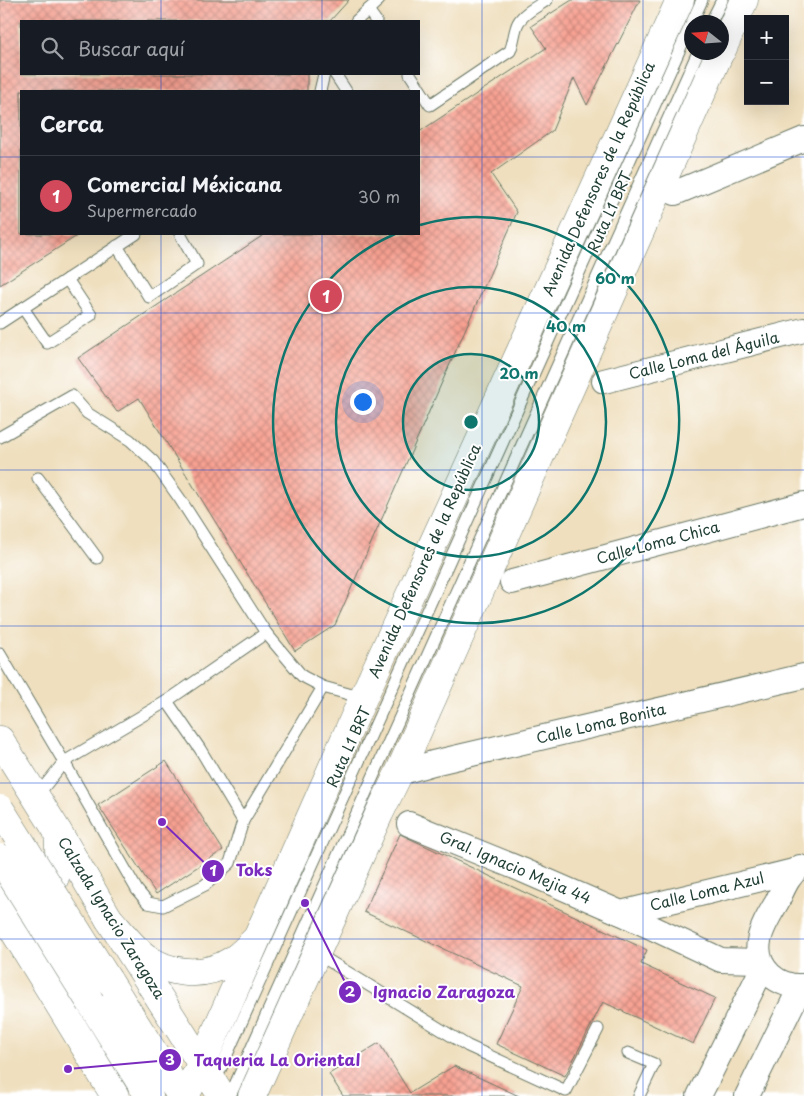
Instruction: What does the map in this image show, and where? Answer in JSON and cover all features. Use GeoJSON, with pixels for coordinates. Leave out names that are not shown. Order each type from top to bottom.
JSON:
{"type":"FeatureCollection","features":[{"type":"Feature","properties":{"kind":"main road","name":"Avenida Defensores de la República"},"geometry":{"type":"LineString","coordinates":[[183,1096],[215,1087],[259,936],[363,698],[680,0]]}},
{"type":"Feature","properties":{"kind":"main road"},"geometry":{"type":"LineString","coordinates":[[729,33],[744,0]]}},
{"type":"Feature","properties":{"kind":"main road"},"geometry":{"type":"LineString","coordinates":[[252,1096],[399,773],[717,60]]}},
{"type":"Feature","properties":{"kind":"main road","name":"Calzada Ignacio Zaragoza"},"geometry":{"type":"LineString","coordinates":[[0,740],[58,832],[109,919],[215,1087]]}},
{"type":"Feature","properties":{"kind":"main road"},"geometry":{"type":"LineString","coordinates":[[0,809],[183,1096]]}},
{"type":"Feature","properties":{"kind":"main road"},"geometry":{"type":"LineString","coordinates":[[0,885],[24,893],[41,891],[48,887],[55,880],[58,872],[60,853],[58,832]]}},
{"type":"Feature","properties":{"kind":"main road"},"geometry":{"type":"LineString","coordinates":[[0,858],[149,1096]]}},
{"type":"Feature","properties":{"kind":"main road"},"geometry":{"type":"LineString","coordinates":[[0,908],[108,1093]]}},
{"type":"Feature","properties":{"kind":"main road"},"geometry":{"type":"LineString","coordinates":[[109,919],[142,954],[156,964],[176,971],[197,972],[214,969],[232,961],[259,936]]}},
{"type":"Feature","properties":{"kind":"street"},"geometry":{"type":"LineString","coordinates":[[675,193],[803,137]]}},
{"type":"Feature","properties":{"kind":"street","name":"Calle Loma del Águila"},"geometry":{"type":"LineString","coordinates":[[604,381],[804,330]]}},
{"type":"Feature","properties":{"kind":"street","name":"Calle Loma Chica"},"geometry":{"type":"LineString","coordinates":[[512,582],[804,504]]}},
{"type":"Feature","properties":{"kind":"street","name":"Calle Loma Bonita"},"geometry":{"type":"LineString","coordinates":[[399,773],[433,763],[804,676]]}},
{"type":"Feature","properties":{"kind":"street","name":"Gral. Ignacio Mejia 44"},"geometry":{"type":"LineString","coordinates":[[409,824],[621,913],[721,960],[762,964]]}},
{"type":"Feature","properties":{"kind":"street"},"geometry":{"type":"LineString","coordinates":[[799,868],[762,930],[758,942],[762,964],[771,977],[781,984],[794,987],[803,986]]}},
{"type":"Feature","properties":{"kind":"street","name":"Calle Loma Azul"},"geometry":{"type":"LineString","coordinates":[[621,913],[799,868]]}},
{"type":"Feature","properties":{"kind":"street"},"geometry":{"type":"LineString","coordinates":[[699,1096],[762,964]]}},
{"type":"Feature","properties":{"kind":"street"},"geometry":{"type":"LineString","coordinates":[[748,1096],[803,986]]}},
{"type":"Feature","properties":{"kind":"lane"},"geometry":{"type":"LineString","coordinates":[[357,20],[379,0]]}},
{"type":"Feature","properties":{"kind":"lane"},"geometry":{"type":"LineString","coordinates":[[411,75],[430,105],[510,51],[518,23],[547,0]]}},
{"type":"Feature","properties":{"kind":"lane","name":"Ruta L1 BRT"},"geometry":{"type":"LineString","coordinates":[[215,1087],[702,0]]}},
{"type":"Feature","properties":{"kind":"lane"},"geometry":{"type":"LineString","coordinates":[[715,15],[722,0]]}},
{"type":"Feature","properties":{"kind":"lane"},"geometry":{"type":"LineString","coordinates":[[368,10],[375,20]]}},
{"type":"Feature","properties":{"kind":"lane","name":"Ruta L1 BRT"},"geometry":{"type":"LineString","coordinates":[[215,1087],[694,60]]}},
{"type":"Feature","properties":{"kind":"lane"},"geometry":{"type":"LineString","coordinates":[[320,90],[324,75]]}},
{"type":"Feature","properties":{"kind":"lane"},"geometry":{"type":"LineString","coordinates":[[336,75],[345,90]]}},
{"type":"Feature","properties":{"kind":"lane"},"geometry":{"type":"LineString","coordinates":[[0,323],[134,235]]}},
{"type":"Feature","properties":{"kind":"lane"},"geometry":{"type":"LineString","coordinates":[[117,246],[149,297],[197,264],[181,235]]}},
{"type":"Feature","properties":{"kind":"lane"},"geometry":{"type":"LineString","coordinates":[[23,308],[47,343],[91,315],[67,279]]}},
{"type":"Feature","properties":{"kind":"lane"},"geometry":{"type":"LineString","coordinates":[[0,437],[72,396],[87,413],[130,440],[153,461],[180,499],[266,633],[302,676],[323,687],[363,698]]}},
{"type":"Feature","properties":{"kind":"lane"},"geometry":{"type":"LineString","coordinates":[[38,478],[97,558]]}},
{"type":"Feature","properties":{"kind":"lane"},"geometry":{"type":"LineString","coordinates":[[36,797],[64,762],[167,701],[266,633]]}},
{"type":"Feature","properties":{"kind":"lane"},"geometry":{"type":"LineString","coordinates":[[0,654],[137,890],[148,902],[163,906],[205,885],[230,863],[243,821],[323,687]]}},
{"type":"Feature","properties":{"kind":"lane"},"geometry":{"type":"LineString","coordinates":[[167,701],[200,749],[243,821]]}},
{"type":"Feature","properties":{"kind":"lane"},"geometry":{"type":"LineString","coordinates":[[316,952],[468,1046],[566,1091],[598,1029]]}},
{"type":"Feature","properties":{"kind":"lane"},"geometry":{"type":"LineString","coordinates":[[628,1053],[654,1064],[639,1096]]}},
{"type":"Feature","properties":{"kind":"building"},"geometry":{"type":"Polygon","coordinates":[[[0,0],[349,0],[331,20],[20,20],[20,75],[307,75],[307,90],[20,90],[20,235],[78,235],[0,285],[0,0]]]}},
{"type":"Feature","properties":{"kind":"building"},"geometry":{"type":"Polygon","coordinates":[[[572,0],[640,0],[587,105],[574,78],[552,131],[491,174],[517,212],[335,625],[295,651],[139,398],[117,412],[78,358],[263,235],[420,235],[420,131],[546,48],[531,26],[572,0]]]}},
{"type":"Feature","properties":{"kind":"building"},"geometry":{"type":"Polygon","coordinates":[[[166,761],[223,850],[156,894],[98,805],[166,761]]]}},
{"type":"Feature","properties":{"kind":"building"},"geometry":{"type":"Polygon","coordinates":[[[400,834],[647,950],[641,964],[715,998],[693,1044],[603,1002],[565,1076],[496,1044],[523,986],[364,912],[400,834]]]}},
{"type":"Feature","properties":{"kind":"building"},"geometry":{"type":"Polygon","coordinates":[[[379,1043],[410,1093],[454,1066],[519,1096],[343,1096],[329,1074],[379,1043]]]}},
{"type":"Feature","properties":{"kind":"place","name":"Comercial Méxicana"},"geometry":{"type":"Point","coordinates":[326,296]}},
{"type":"Feature","properties":{"kind":"place","name":"Toks"},"geometry":{"type":"Point","coordinates":[162,822]}},
{"type":"Feature","properties":{"kind":"place","name":"Ignacio Zaragoza"},"geometry":{"type":"Point","coordinates":[305,903]}},
{"type":"Feature","properties":{"kind":"place","name":"Taqueria La Oriental"},"geometry":{"type":"Point","coordinates":[68,1069]}}]}
